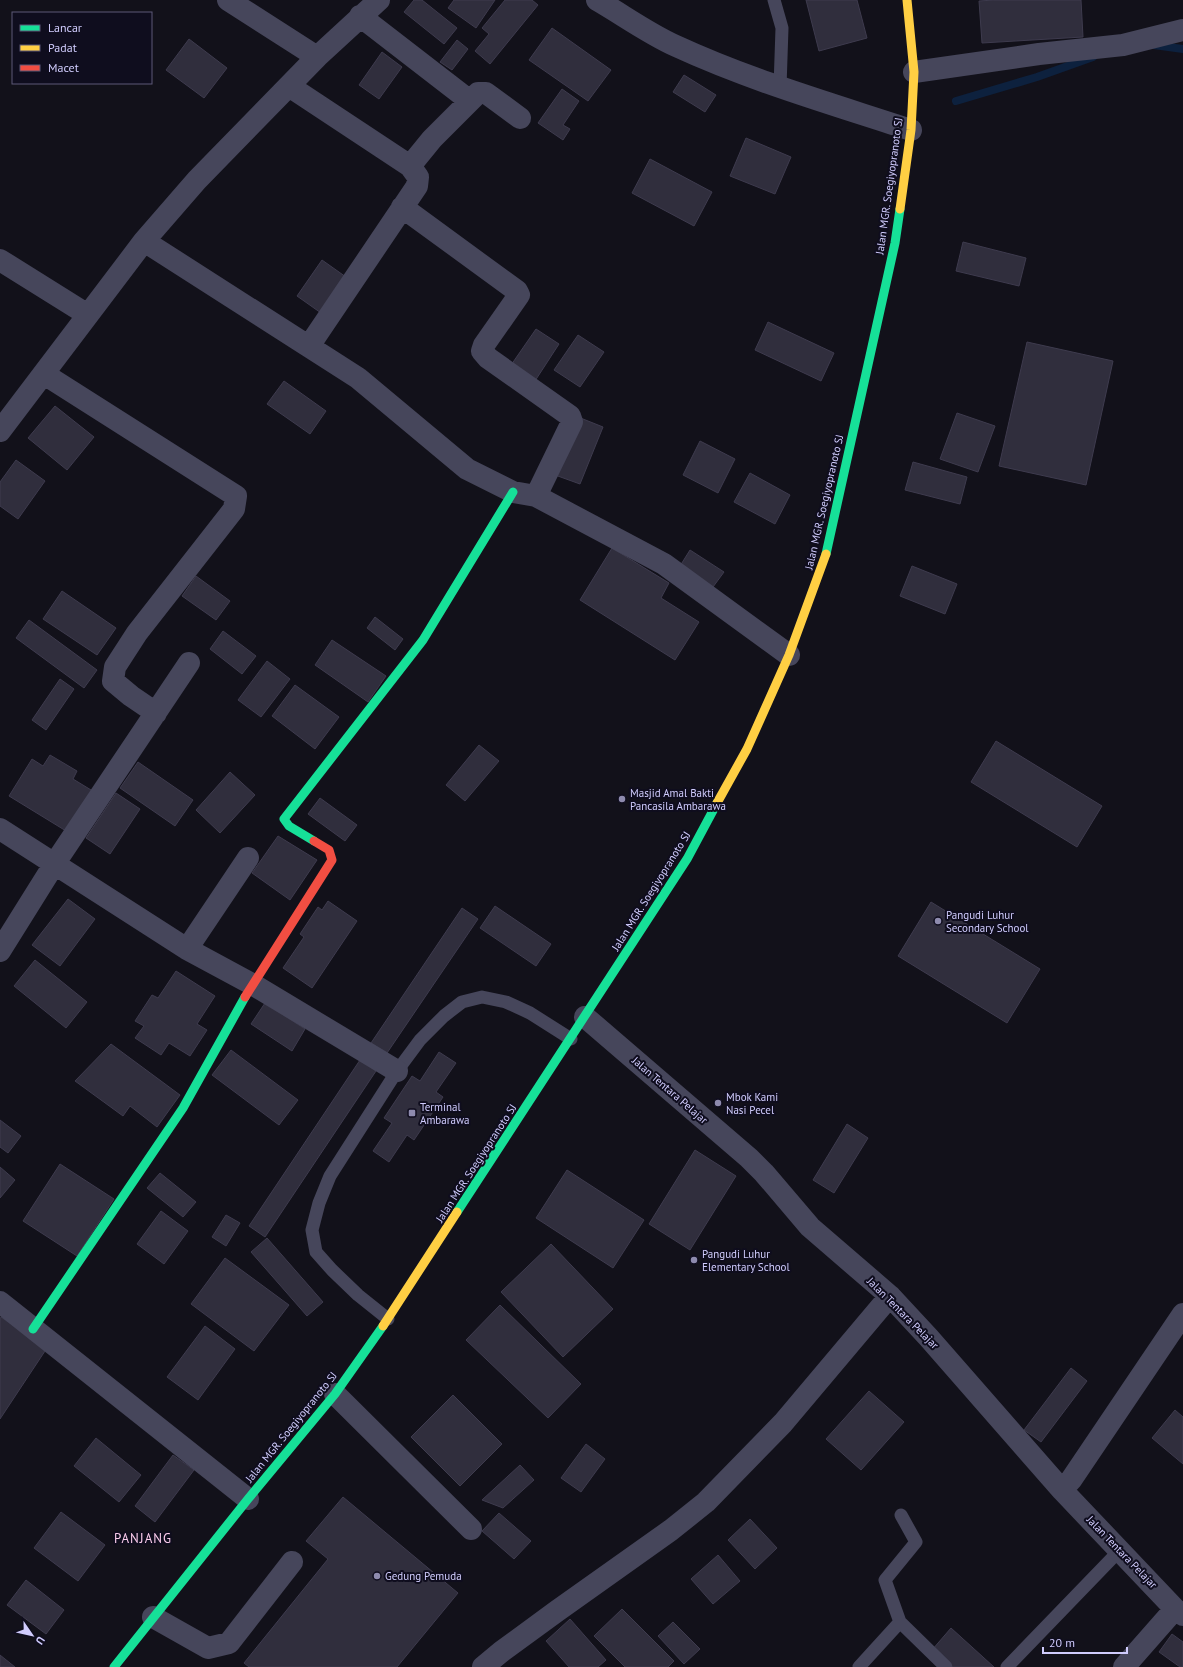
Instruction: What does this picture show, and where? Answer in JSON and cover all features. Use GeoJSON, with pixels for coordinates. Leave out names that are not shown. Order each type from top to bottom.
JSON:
{"type":"FeatureCollection","features":[{"type":"Feature","properties":{"kind":"main road","name":"Jalan MGR. Soegiyopranoto SJ"},"geometry":{"type":"LineString","coordinates":[[114,1667],[248,1499],[335,1394],[388,1319],[687,859],[747,749],[789,655],[825,559],[895,243],[911,130],[914,72],[907,0]]}},
{"type":"Feature","properties":{"kind":"main road"},"geometry":{"type":"LineString","coordinates":[[33,1329],[183,1108],[252,984],[332,860],[329,850],[289,826],[284,819],[423,640],[513,492]]}},
{"type":"Feature","properties":{"kind":"street"},"geometry":{"type":"LineString","coordinates":[[228,0],[317,57]]}},
{"type":"Feature","properties":{"kind":"street"},"geometry":{"type":"LineString","coordinates":[[0,431],[144,241],[197,180],[317,57],[378,0]]}},
{"type":"Feature","properties":{"kind":"street"},"geometry":{"type":"LineString","coordinates":[[597,0],[674,46],[740,73],[911,130]]}},
{"type":"Feature","properties":{"kind":"street"},"geometry":{"type":"LineString","coordinates":[[360,16],[470,101]]}},
{"type":"Feature","properties":{"kind":"street"},"geometry":{"type":"LineString","coordinates":[[914,72],[1039,54],[1123,45],[1183,30]]}},
{"type":"Feature","properties":{"kind":"street"},"geometry":{"type":"LineString","coordinates":[[289,86],[410,166],[418,177],[417,186],[309,346]]}},
{"type":"Feature","properties":{"kind":"street"},"geometry":{"type":"LineString","coordinates":[[410,166],[432,139],[478,93],[486,93],[520,118]]}},
{"type":"Feature","properties":{"kind":"street"},"geometry":{"type":"LineString","coordinates":[[402,207],[517,291],[519,295],[484,345],[482,351],[488,358],[570,416],[572,422],[536,496]]}},
{"type":"Feature","properties":{"kind":"street"},"geometry":{"type":"LineString","coordinates":[[144,241],[358,378],[467,469],[513,492],[536,496],[664,564],[789,655]]}},
{"type":"Feature","properties":{"kind":"street"},"geometry":{"type":"LineString","coordinates":[[0,260],[88,315]]}},
{"type":"Feature","properties":{"kind":"street"},"geometry":{"type":"LineString","coordinates":[[44,374],[236,496],[234,509],[136,633],[115,667],[113,681],[156,713]]}},
{"type":"Feature","properties":{"kind":"street"},"geometry":{"type":"LineString","coordinates":[[0,951],[55,863],[189,663]]}},
{"type":"Feature","properties":{"kind":"street"},"geometry":{"type":"LineString","coordinates":[[0,829],[187,949],[252,984],[397,1071]]}},
{"type":"Feature","properties":{"kind":"street"},"geometry":{"type":"LineString","coordinates":[[187,949],[248,858]]}},
{"type":"Feature","properties":{"kind":"street","name":"Jalan Tentara Pelajar"},"geometry":{"type":"LineString","coordinates":[[585,1017],[749,1158],[764,1173],[810,1227],[890,1296],[929,1338],[1062,1490],[1179,1612]]}},
{"type":"Feature","properties":{"kind":"street"},"geometry":{"type":"LineString","coordinates":[[483,1667],[545,1620],[671,1530],[706,1502],[782,1423],[890,1296]]}},
{"type":"Feature","properties":{"kind":"street"},"geometry":{"type":"LineString","coordinates":[[0,1302],[248,1499]]}},
{"type":"Feature","properties":{"kind":"street"},"geometry":{"type":"LineString","coordinates":[[1062,1490],[1176,1340],[1183,1314]]}},
{"type":"Feature","properties":{"kind":"street"},"geometry":{"type":"LineString","coordinates":[[335,1394],[471,1529]]}},
{"type":"Feature","properties":{"kind":"street"},"geometry":{"type":"LineString","coordinates":[[153,1617],[208,1648],[229,1643],[292,1562]]}},
{"type":"Feature","properties":{"kind":"street"},"geometry":{"type":"LineString","coordinates":[[1124,1667],[1179,1612]]}},
{"type":"Feature","properties":{"kind":"lane"},"geometry":{"type":"LineString","coordinates":[[774,0],[782,28],[780,87]]}},
{"type":"Feature","properties":{"kind":"lane"},"geometry":{"type":"LineString","coordinates":[[388,1319],[358,1295],[316,1252],[312,1230],[319,1203],[330,1176],[397,1071],[420,1040],[444,1016],[462,1002],[482,997],[506,1002],[530,1013],[571,1038]]}},
{"type":"Feature","properties":{"kind":"lane"},"geometry":{"type":"LineString","coordinates":[[901,1515],[916,1542],[885,1580],[900,1622],[946,1667]]}},
{"type":"Feature","properties":{"kind":"lane"},"geometry":{"type":"LineString","coordinates":[[1007,1667],[1120,1550]]}},
{"type":"Feature","properties":{"kind":"lane"},"geometry":{"type":"LineString","coordinates":[[859,1667],[900,1622]]}},
{"type":"Feature","properties":{"kind":"building"},"geometry":{"type":"Polygon","coordinates":[[[414,0],[422,0],[457,28],[444,44],[404,12],[414,0]]]}},
{"type":"Feature","properties":{"kind":"building"},"geometry":{"type":"Polygon","coordinates":[[[454,0],[495,0],[476,28],[448,8],[454,0]]]}},
{"type":"Feature","properties":{"kind":"building"},"geometry":{"type":"Polygon","coordinates":[[[505,0],[532,0],[538,5],[490,64],[475,51],[489,34],[482,28],[505,0]]]}},
{"type":"Feature","properties":{"kind":"building"},"geometry":{"type":"Polygon","coordinates":[[[806,0],[857,0],[867,38],[819,51],[806,0]]]}},
{"type":"Feature","properties":{"kind":"building"},"geometry":{"type":"Polygon","coordinates":[[[1081,0],[1083,37],[982,43],[979,1],[1081,0]]]}},
{"type":"Feature","properties":{"kind":"building"},"geometry":{"type":"Polygon","coordinates":[[[552,28],[611,70],[588,101],[529,60],[552,28]]]}},
{"type":"Feature","properties":{"kind":"building"},"geometry":{"type":"Polygon","coordinates":[[[189,39],[227,68],[204,98],[166,70],[189,39]]]}},
{"type":"Feature","properties":{"kind":"building"},"geometry":{"type":"Polygon","coordinates":[[[457,40],[468,49],[452,70],[440,62],[457,40]]]}},
{"type":"Feature","properties":{"kind":"building"},"geometry":{"type":"Polygon","coordinates":[[[382,52],[402,67],[379,99],[359,85],[382,52]]]}},
{"type":"Feature","properties":{"kind":"building"},"geometry":{"type":"Polygon","coordinates":[[[684,75],[716,95],[705,112],[673,92],[684,75]]]}},
{"type":"Feature","properties":{"kind":"building"},"geometry":{"type":"Polygon","coordinates":[[[562,89],[579,101],[563,125],[570,129],[563,140],[538,123],[562,89]]]}},
{"type":"Feature","properties":{"kind":"building"},"geometry":{"type":"Polygon","coordinates":[[[746,138],[791,157],[775,194],[730,176],[746,138]]]}},
{"type":"Feature","properties":{"kind":"building"},"geometry":{"type":"Polygon","coordinates":[[[650,159],[712,192],[694,226],[632,193],[650,159]]]}},
{"type":"Feature","properties":{"kind":"building"},"geometry":{"type":"Polygon","coordinates":[[[963,242],[1026,258],[1019,286],[956,271],[963,242]]]}},
{"type":"Feature","properties":{"kind":"building"},"geometry":{"type":"Polygon","coordinates":[[[322,260],[346,277],[321,313],[297,296],[322,260]]]}},
{"type":"Feature","properties":{"kind":"building"},"geometry":{"type":"Polygon","coordinates":[[[768,322],[834,353],[821,381],[755,350],[768,322]]]}},
{"type":"Feature","properties":{"kind":"building"},"geometry":{"type":"Polygon","coordinates":[[[536,329],[559,344],[533,384],[509,368],[536,329]]]}},
{"type":"Feature","properties":{"kind":"building"},"geometry":{"type":"Polygon","coordinates":[[[578,335],[604,352],[580,387],[554,370],[578,335]]]}},
{"type":"Feature","properties":{"kind":"building"},"geometry":{"type":"Polygon","coordinates":[[[1027,342],[1113,361],[1086,485],[999,466],[1027,342]]]}},
{"type":"Feature","properties":{"kind":"building"},"geometry":{"type":"Polygon","coordinates":[[[284,381],[326,411],[310,434],[267,404],[284,381]]]}},
{"type":"Feature","properties":{"kind":"building"},"geometry":{"type":"Polygon","coordinates":[[[55,406],[94,437],[67,470],[28,438],[55,406]]]}},
{"type":"Feature","properties":{"kind":"building"},"geometry":{"type":"Polygon","coordinates":[[[957,413],[995,426],[978,472],[940,459],[957,413]]]}},
{"type":"Feature","properties":{"kind":"building"},"geometry":{"type":"Polygon","coordinates":[[[578,417],[603,427],[580,484],[555,475],[578,417]]]}},
{"type":"Feature","properties":{"kind":"building"},"geometry":{"type":"Polygon","coordinates":[[[700,441],[735,459],[718,493],[683,475],[700,441]]]}},
{"type":"Feature","properties":{"kind":"building"},"geometry":{"type":"Polygon","coordinates":[[[16,460],[45,481],[18,519],[0,506],[0,482],[16,460]]]}},
{"type":"Feature","properties":{"kind":"building"},"geometry":{"type":"Polygon","coordinates":[[[913,462],[967,477],[960,504],[905,490],[913,462]]]}},
{"type":"Feature","properties":{"kind":"building"},"geometry":{"type":"Polygon","coordinates":[[[750,473],[790,495],[775,524],[734,502],[750,473]]]}},
{"type":"Feature","properties":{"kind":"building"},"geometry":{"type":"Polygon","coordinates":[[[612,548],[669,583],[661,598],[699,622],[675,660],[580,600],[612,548]]]}},
{"type":"Feature","properties":{"kind":"building"},"geometry":{"type":"Polygon","coordinates":[[[690,550],[724,572],[713,587],[680,566],[690,550]]]}},
{"type":"Feature","properties":{"kind":"building"},"geometry":{"type":"Polygon","coordinates":[[[912,566],[957,584],[945,614],[900,596],[912,566]]]}},
{"type":"Feature","properties":{"kind":"building"},"geometry":{"type":"Polygon","coordinates":[[[196,576],[230,601],[216,620],[182,596],[196,576]]]}},
{"type":"Feature","properties":{"kind":"building"},"geometry":{"type":"Polygon","coordinates":[[[62,591],[116,628],[97,655],[43,619],[62,591]]]}},
{"type":"Feature","properties":{"kind":"building"},"geometry":{"type":"Polygon","coordinates":[[[375,617],[403,639],[395,650],[367,628],[375,617]]]}},
{"type":"Feature","properties":{"kind":"building"},"geometry":{"type":"Polygon","coordinates":[[[29,620],[97,670],[84,688],[16,638],[29,620]]]}},
{"type":"Feature","properties":{"kind":"building"},"geometry":{"type":"Polygon","coordinates":[[[223,631],[256,656],[242,674],[210,649],[223,631]]]}},
{"type":"Feature","properties":{"kind":"building"},"geometry":{"type":"Polygon","coordinates":[[[332,640],[386,676],[368,702],[315,665],[332,640]]]}},
{"type":"Feature","properties":{"kind":"building"},"geometry":{"type":"Polygon","coordinates":[[[267,661],[290,679],[261,717],[238,700],[267,661]]]}},
{"type":"Feature","properties":{"kind":"building"},"geometry":{"type":"Polygon","coordinates":[[[60,679],[74,689],[46,730],[32,720],[60,679]]]}},
{"type":"Feature","properties":{"kind":"building"},"geometry":{"type":"Polygon","coordinates":[[[295,685],[339,717],[315,749],[272,716],[295,685]]]}},
{"type":"Feature","properties":{"kind":"building"},"geometry":{"type":"Polygon","coordinates":[[[996,741],[1102,806],[1077,847],[971,782],[996,741]]]}},
{"type":"Feature","properties":{"kind":"building"},"geometry":{"type":"Polygon","coordinates":[[[479,745],[499,761],[465,801],[446,785],[479,745]]]}},
{"type":"Feature","properties":{"kind":"building"},"geometry":{"type":"Polygon","coordinates":[[[50,755],[77,771],[73,779],[96,793],[71,834],[9,796],[32,759],[43,766],[50,755]]]}},
{"type":"Feature","properties":{"kind":"building"},"geometry":{"type":"Polygon","coordinates":[[[138,762],[193,800],[175,826],[120,788],[138,762]]]}},
{"type":"Feature","properties":{"kind":"building"},"geometry":{"type":"Polygon","coordinates":[[[230,772],[255,795],[220,833],[196,810],[230,772]]]}},
{"type":"Feature","properties":{"kind":"building"},"geometry":{"type":"Polygon","coordinates":[[[116,793],[140,809],[110,854],[86,838],[116,793]]]}},
{"type":"Feature","properties":{"kind":"building"},"geometry":{"type":"Polygon","coordinates":[[[320,798],[357,825],[345,841],[308,814],[320,798]]]}},
{"type":"Feature","properties":{"kind":"building"},"geometry":{"type":"Polygon","coordinates":[[[278,836],[317,860],[290,900],[252,873],[278,836]]]}},
{"type":"Feature","properties":{"kind":"building"},"geometry":{"type":"Polygon","coordinates":[[[68,899],[95,919],[60,966],[32,945],[68,899]]]}},
{"type":"Feature","properties":{"kind":"building"},"geometry":{"type":"Polygon","coordinates":[[[328,901],[357,921],[312,988],[283,968],[304,937],[300,934],[318,907],[322,910],[328,901]]]}},
{"type":"Feature","properties":{"kind":"building"},"geometry":{"type":"Polygon","coordinates":[[[931,902],[1040,969],[1007,1023],[898,956],[931,902]]]}},
{"type":"Feature","properties":{"kind":"building"},"geometry":{"type":"Polygon","coordinates":[[[495,906],[551,944],[536,966],[480,928],[495,906]]]}},
{"type":"Feature","properties":{"kind":"building"},"geometry":{"type":"Polygon","coordinates":[[[462,908],[478,919],[387,1053],[371,1043],[462,908]]]}},
{"type":"Feature","properties":{"kind":"building"},"geometry":{"type":"Polygon","coordinates":[[[35,960],[87,1002],[66,1028],[14,986],[35,960]]]}},
{"type":"Feature","properties":{"kind":"building"},"geometry":{"type":"Polygon","coordinates":[[[176,971],[215,996],[197,1024],[207,1030],[190,1056],[169,1043],[161,1055],[135,1038],[144,1026],[135,1021],[152,995],[158,998],[176,971]]]}},
{"type":"Feature","properties":{"kind":"building"},"geometry":{"type":"Polygon","coordinates":[[[265,1003],[305,1029],[292,1051],[251,1024],[265,1003]]]}},
{"type":"Feature","properties":{"kind":"building"},"geometry":{"type":"Polygon","coordinates":[[[111,1044],[180,1095],[157,1127],[130,1106],[123,1116],[75,1081],[111,1044]]]}},
{"type":"Feature","properties":{"kind":"building"},"geometry":{"type":"Polygon","coordinates":[[[231,1050],[298,1100],[279,1125],[212,1075],[231,1050]]]}},
{"type":"Feature","properties":{"kind":"building"},"geometry":{"type":"Polygon","coordinates":[[[439,1052],[456,1063],[436,1092],[443,1097],[414,1140],[407,1135],[389,1162],[373,1151],[392,1123],[384,1118],[412,1076],[420,1081],[439,1052]]]}},
{"type":"Feature","properties":{"kind":"building"},"geometry":{"type":"Polygon","coordinates":[[[360,1060],[376,1071],[265,1237],[249,1226],[360,1060]]]}},
{"type":"Feature","properties":{"kind":"building"},"geometry":{"type":"Polygon","coordinates":[[[0,1120],[21,1136],[8,1153],[0,1147],[0,1120]]]}},
{"type":"Feature","properties":{"kind":"building"},"geometry":{"type":"Polygon","coordinates":[[[847,1124],[868,1138],[834,1193],[813,1180],[847,1124]]]}},
{"type":"Feature","properties":{"kind":"building"},"geometry":{"type":"Polygon","coordinates":[[[695,1150],[736,1176],[690,1250],[649,1224],[695,1150]]]}},
{"type":"Feature","properties":{"kind":"building"},"geometry":{"type":"Polygon","coordinates":[[[60,1164],[114,1199],[77,1256],[23,1221],[60,1164]]]}},
{"type":"Feature","properties":{"kind":"building"},"geometry":{"type":"Polygon","coordinates":[[[0,1167],[15,1180],[0,1198],[0,1167]]]}},
{"type":"Feature","properties":{"kind":"building"},"geometry":{"type":"Polygon","coordinates":[[[567,1170],[644,1220],[613,1268],[536,1218],[567,1170]]]}},
{"type":"Feature","properties":{"kind":"building"},"geometry":{"type":"Polygon","coordinates":[[[160,1173],[196,1202],[183,1217],[147,1188],[160,1173]]]}},
{"type":"Feature","properties":{"kind":"building"},"geometry":{"type":"Polygon","coordinates":[[[161,1211],[188,1231],[164,1264],[137,1244],[161,1211]]]}},
{"type":"Feature","properties":{"kind":"building"},"geometry":{"type":"Polygon","coordinates":[[[226,1215],[240,1223],[226,1246],[212,1237],[226,1215]]]}},
{"type":"Feature","properties":{"kind":"building"},"geometry":{"type":"Polygon","coordinates":[[[267,1238],[323,1302],[307,1316],[251,1252],[267,1238]]]}},
{"type":"Feature","properties":{"kind":"building"},"geometry":{"type":"Polygon","coordinates":[[[551,1244],[613,1309],[563,1357],[501,1292],[551,1244]]]}},
{"type":"Feature","properties":{"kind":"building"},"geometry":{"type":"Polygon","coordinates":[[[225,1258],[289,1305],[254,1351],[191,1304],[225,1258]]]}},
{"type":"Feature","properties":{"kind":"building"},"geometry":{"type":"Polygon","coordinates":[[[500,1305],[581,1384],[548,1418],[466,1340],[500,1305]]]}},
{"type":"Feature","properties":{"kind":"building"},"geometry":{"type":"Polygon","coordinates":[[[1,1317],[47,1348],[0,1419],[0,1319],[1,1317]]]}},
{"type":"Feature","properties":{"kind":"building"},"geometry":{"type":"Polygon","coordinates":[[[205,1326],[235,1349],[198,1400],[167,1377],[205,1326]]]}},
{"type":"Feature","properties":{"kind":"building"},"geometry":{"type":"Polygon","coordinates":[[[1071,1368],[1087,1381],[1041,1442],[1024,1430],[1071,1368]]]}},
{"type":"Feature","properties":{"kind":"building"},"geometry":{"type":"Polygon","coordinates":[[[869,1391],[904,1422],[861,1470],[826,1439],[869,1391]]]}},
{"type":"Feature","properties":{"kind":"building"},"geometry":{"type":"Polygon","coordinates":[[[453,1395],[502,1444],[460,1486],[411,1437],[453,1395]]]}},
{"type":"Feature","properties":{"kind":"building"},"geometry":{"type":"Polygon","coordinates":[[[1175,1410],[1183,1417],[1183,1464],[1152,1438],[1175,1410]]]}},
{"type":"Feature","properties":{"kind":"building"},"geometry":{"type":"Polygon","coordinates":[[[96,1438],[141,1475],[119,1502],[74,1466],[96,1438]]]}},
{"type":"Feature","properties":{"kind":"building"},"geometry":{"type":"Polygon","coordinates":[[[586,1444],[605,1459],[581,1492],[561,1478],[586,1444]]]}},
{"type":"Feature","properties":{"kind":"building"},"geometry":{"type":"Polygon","coordinates":[[[173,1455],[194,1470],[155,1522],[135,1506],[173,1455]]]}},
{"type":"Feature","properties":{"kind":"building"},"geometry":{"type":"Polygon","coordinates":[[[520,1465],[534,1480],[503,1508],[482,1500],[520,1465]]]}},
{"type":"Feature","properties":{"kind":"building","name":"Gedung Pemuda"},"geometry":{"type":"Polygon","coordinates":[[[343,1497],[458,1593],[397,1667],[249,1667],[244,1663],[328,1559],[306,1541],[343,1497]]]}},
{"type":"Feature","properties":{"kind":"building"},"geometry":{"type":"Polygon","coordinates":[[[61,1512],[105,1545],[78,1581],[34,1548],[61,1512]]]}},
{"type":"Feature","properties":{"kind":"building"},"geometry":{"type":"Polygon","coordinates":[[[499,1513],[531,1541],[514,1559],[482,1531],[499,1513]]]}},
{"type":"Feature","properties":{"kind":"building"},"geometry":{"type":"Polygon","coordinates":[[[750,1519],[777,1548],[755,1569],[728,1540],[750,1519]]]}},
{"type":"Feature","properties":{"kind":"building"},"geometry":{"type":"Polygon","coordinates":[[[718,1555],[740,1581],[713,1604],[691,1579],[718,1555]]]}},
{"type":"Feature","properties":{"kind":"building"},"geometry":{"type":"Polygon","coordinates":[[[26,1580],[64,1610],[46,1634],[7,1605],[26,1580]]]}},
{"type":"Feature","properties":{"kind":"building"},"geometry":{"type":"Polygon","coordinates":[[[622,1609],[674,1661],[668,1667],[625,1667],[594,1636],[622,1609]]]}},
{"type":"Feature","properties":{"kind":"building"},"geometry":{"type":"Polygon","coordinates":[[[570,1619],[606,1660],[598,1667],[569,1667],[546,1641],[570,1619]]]}},
{"type":"Feature","properties":{"kind":"building"},"geometry":{"type":"Polygon","coordinates":[[[673,1622],[700,1649],[684,1664],[658,1636],[673,1622]]]}},
{"type":"Feature","properties":{"kind":"building"},"geometry":{"type":"Polygon","coordinates":[[[951,1628],[994,1667],[951,1667],[932,1650],[951,1628]]]}},
{"type":"Feature","properties":{"kind":"building"},"geometry":{"type":"Polygon","coordinates":[[[1172,1634],[1183,1642],[1183,1667],[1180,1667],[1159,1652],[1172,1634]]]}},
{"type":"Feature","properties":{"kind":"building"},"geometry":{"type":"Polygon","coordinates":[[[0,1655],[15,1667],[0,1667],[0,1655]]]}},
{"type":"Feature","properties":{"kind":"waterway"},"geometry":{"type":"LineString","coordinates":[[1154,45],[1183,49]]}},
{"type":"Feature","properties":{"kind":"waterway"},"geometry":{"type":"LineString","coordinates":[[956,101],[1037,77],[1093,57]]}},
{"type":"Feature","properties":{"kind":"traffic: fast"},"geometry":{"type":"LineString","coordinates":[[826,554],[895,243],[900,209]]}},
{"type":"Feature","properties":{"kind":"traffic: fast"},"geometry":{"type":"LineString","coordinates":[[314,841],[289,826],[284,819],[423,640],[513,492]]}},
{"type":"Feature","properties":{"kind":"traffic: fast"},"geometry":{"type":"LineString","coordinates":[[457,1212],[687,859],[717,803]]}},
{"type":"Feature","properties":{"kind":"traffic: fast"},"geometry":{"type":"LineString","coordinates":[[33,1329],[183,1108],[245,997]]}},
{"type":"Feature","properties":{"kind":"traffic: fast"},"geometry":{"type":"LineString","coordinates":[[114,1667],[248,1499],[335,1394],[383,1326]]}},
{"type":"Feature","properties":{"kind":"traffic: slow"},"geometry":{"type":"LineString","coordinates":[[900,209],[911,130],[914,72],[907,0]]}},
{"type":"Feature","properties":{"kind":"traffic: slow"},"geometry":{"type":"LineString","coordinates":[[717,803],[747,749],[789,655],[826,554]]}},
{"type":"Feature","properties":{"kind":"traffic: slow"},"geometry":{"type":"LineString","coordinates":[[383,1326],[457,1212]]}},
{"type":"Feature","properties":{"kind":"traffic: jam"},"geometry":{"type":"LineString","coordinates":[[245,997],[332,860],[329,850],[314,841]]}},
{"type":"Feature","properties":{"kind":"place","name":"Masjid Amal Bakti Pancasila Ambarawa"},"geometry":{"type":"Point","coordinates":[622,799]}},
{"type":"Feature","properties":{"kind":"place","name":"Pangudi Luhur Secondary School"},"geometry":{"type":"Point","coordinates":[938,921]}},
{"type":"Feature","properties":{"kind":"place","name":"Mbok Kami Nasi Pecel"},"geometry":{"type":"Point","coordinates":[718,1103]}},
{"type":"Feature","properties":{"kind":"place","name":"Terminal Ambarawa"},"geometry":{"type":"Point","coordinates":[412,1113]}},
{"type":"Feature","properties":{"kind":"place","name":"Pangudi Luhur Elementary School"},"geometry":{"type":"Point","coordinates":[694,1260]}},
{"type":"Feature","properties":{"kind":"place","name":"Gedung Pemuda"},"geometry":{"type":"Point","coordinates":[377,1576]}},
{"type":"Feature","properties":{"kind":"district","name":"PANJANG"},"geometry":{"type":"Point","coordinates":[143,1538]}}]}
